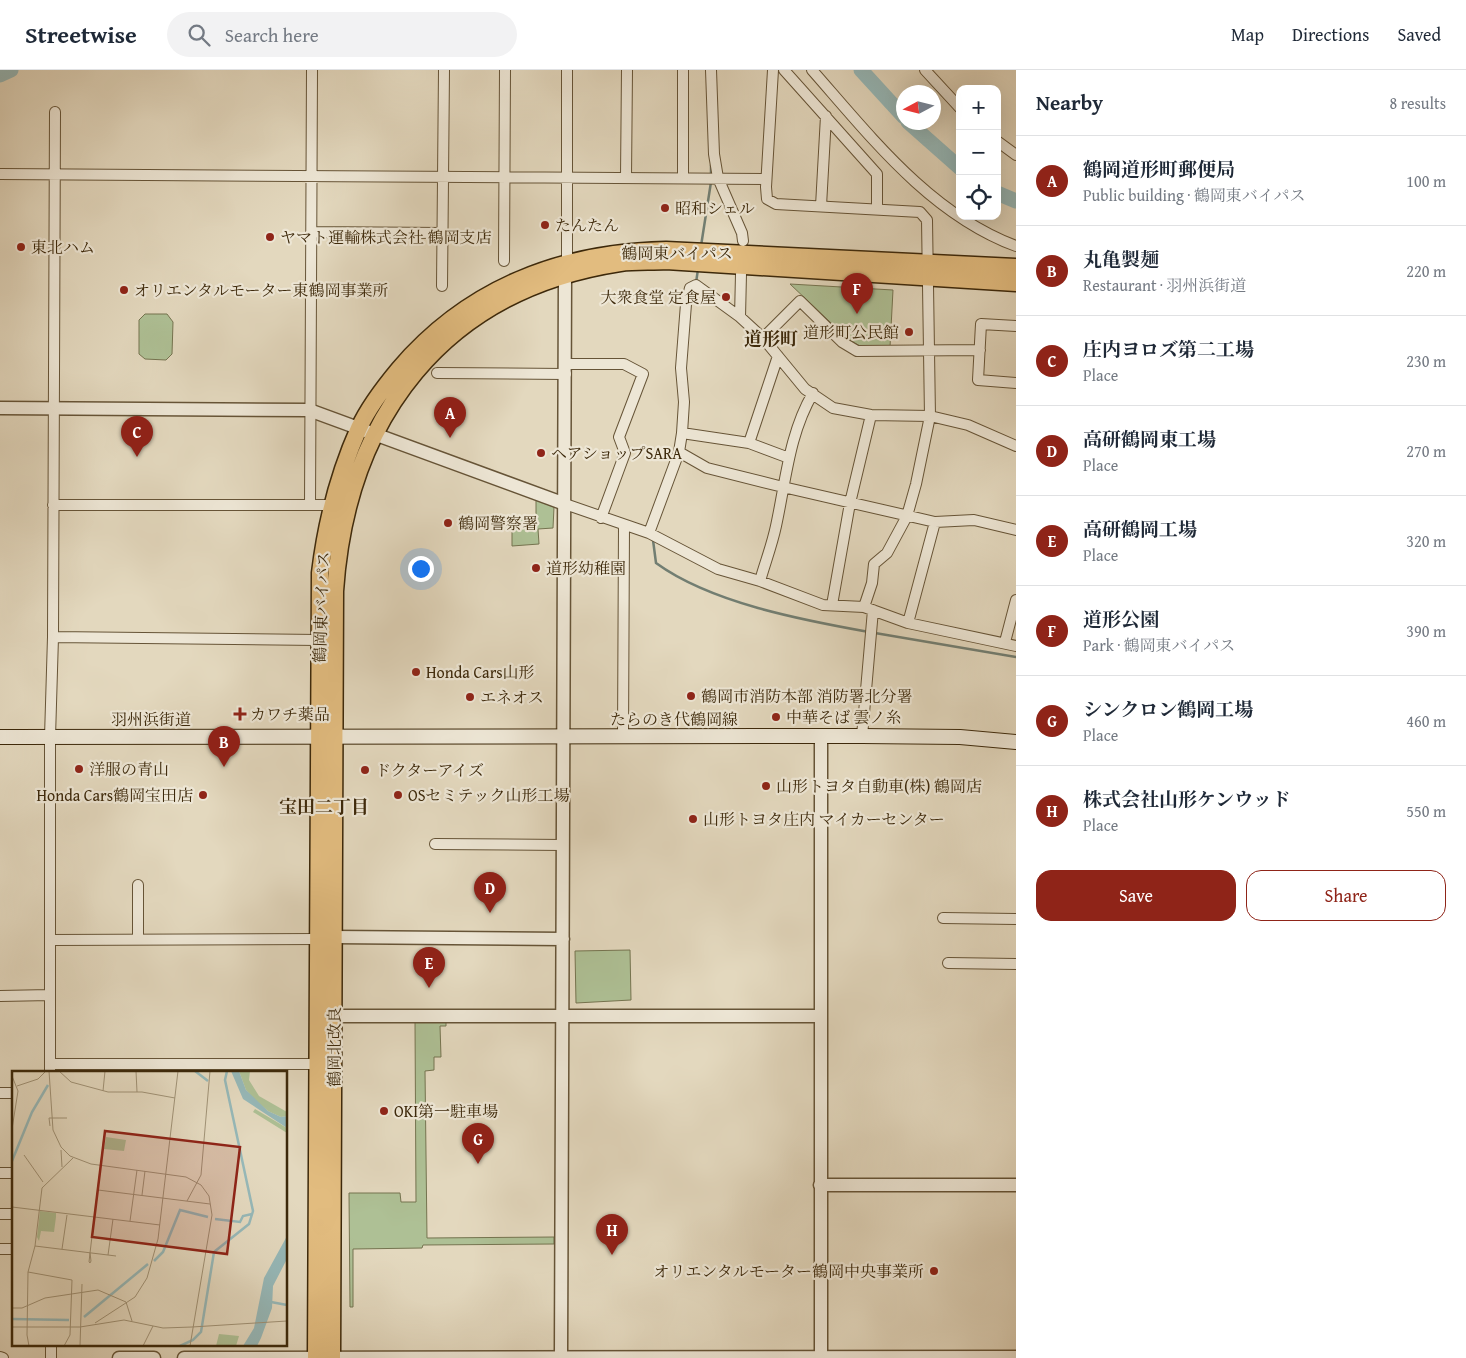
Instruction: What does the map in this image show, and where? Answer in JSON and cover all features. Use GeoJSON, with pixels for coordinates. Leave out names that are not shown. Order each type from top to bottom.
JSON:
{"type":"FeatureCollection","features":[{"type":"Feature","properties":{"kind":"highway","name":"鶴岡東バイパス"},"geometry":{"type":"LineString","coordinates":[[326,737],[318,640],[320,573],[330,506],[359,427],[382,388],[414,351],[456,314],[480,299],[514,282],[566,268],[623,263],[666,261],[928,270],[1016,267]]}},
{"type":"Feature","properties":{"kind":"highway","name":"鶴岡東バイパス"},"geometry":{"type":"LineString","coordinates":[[326,737],[339,544],[353,483],[375,434],[396,394],[427,359],[461,330],[507,298],[566,268]]}},
{"type":"Feature","properties":{"kind":"highway","name":"鶴岡東バイパス"},"geometry":{"type":"LineString","coordinates":[[928,270],[1016,283]]}},
{"type":"Feature","properties":{"kind":"highway","name":"鶴岡北改良"},"geometry":{"type":"LineString","coordinates":[[324,1358],[334,1016],[334,937],[326,737]]}},
{"type":"Feature","properties":{"kind":"highway","name":"鶴岡北改良"},"geometry":{"type":"LineString","coordinates":[[324,1358],[318,1064],[318,939],[326,737]]}},
{"type":"Feature","properties":{"kind":"main road","name":"たらのき代鶴岡線"},"geometry":{"type":"LineString","coordinates":[[326,737],[862,736],[960,737],[1016,742]]}},
{"type":"Feature","properties":{"kind":"main road","name":"羽州浜街道"},"geometry":{"type":"LineString","coordinates":[[0,737],[326,737]]}},
{"type":"Feature","properties":{"kind":"street"},"geometry":{"type":"LineString","coordinates":[[310,506],[312,70]]}},
{"type":"Feature","properties":{"kind":"street"},"geometry":{"type":"LineString","coordinates":[[442,286],[444,70]]}},
{"type":"Feature","properties":{"kind":"street"},"geometry":{"type":"LineString","coordinates":[[504,261],[505,70]]}},
{"type":"Feature","properties":{"kind":"street"},"geometry":{"type":"LineString","coordinates":[[561,1356],[567,70]]}},
{"type":"Feature","properties":{"kind":"street"},"geometry":{"type":"LineString","coordinates":[[626,177],[627,70]]}},
{"type":"Feature","properties":{"kind":"street"},"geometry":{"type":"LineString","coordinates":[[682,177],[683,70]]}},
{"type":"Feature","properties":{"kind":"street"},"geometry":{"type":"LineString","coordinates":[[710,70],[714,154],[718,178],[742,233],[743,242]]}},
{"type":"Feature","properties":{"kind":"street"},"geometry":{"type":"LineString","coordinates":[[773,70],[766,179],[766,195],[770,202],[924,214],[928,220],[930,416],[907,516],[887,553],[874,564],[868,609],[862,736]]}},
{"type":"Feature","properties":{"kind":"street"},"geometry":{"type":"LineString","coordinates":[[784,70],[877,174],[877,210]]}},
{"type":"Feature","properties":{"kind":"street"},"geometry":{"type":"LineString","coordinates":[[812,70],[912,179],[955,215],[1000,240],[1016,246]]}},
{"type":"Feature","properties":{"kind":"street"},"geometry":{"type":"LineString","coordinates":[[925,70],[956,104]]}},
{"type":"Feature","properties":{"kind":"street"},"geometry":{"type":"LineString","coordinates":[[55,112],[53,637],[50,737],[50,1068],[318,1064]]}},
{"type":"Feature","properties":{"kind":"street"},"geometry":{"type":"LineString","coordinates":[[821,206],[826,116]]}},
{"type":"Feature","properties":{"kind":"street"},"geometry":{"type":"LineString","coordinates":[[1001,144],[1016,155]]}},
{"type":"Feature","properties":{"kind":"street"},"geometry":{"type":"LineString","coordinates":[[0,174],[766,179]]}},
{"type":"Feature","properties":{"kind":"street"},"geometry":{"type":"LineString","coordinates":[[311,232],[443,233]]}},
{"type":"Feature","properties":{"kind":"street"},"geometry":{"type":"LineString","coordinates":[[740,317],[741,274]]}},
{"type":"Feature","properties":{"kind":"street"},"geometry":{"type":"LineString","coordinates":[[649,533],[679,452],[684,402],[680,368],[686,304],[690,288],[696,285],[740,317],[763,338],[805,388],[833,408],[871,415],[930,416],[968,425],[1016,446]]}},
{"type":"Feature","properties":{"kind":"street"},"geometry":{"type":"LineString","coordinates":[[763,338],[800,301],[842,342],[857,351],[980,350]]}},
{"type":"Feature","properties":{"kind":"street"},"geometry":{"type":"LineString","coordinates":[[1016,326],[981,324],[978,380],[1016,383]]}},
{"type":"Feature","properties":{"kind":"street"},"geometry":{"type":"LineString","coordinates":[[749,443],[778,356]]}},
{"type":"Feature","properties":{"kind":"street"},"geometry":{"type":"LineString","coordinates":[[437,373],[566,369],[624,364],[643,374],[619,436],[625,453],[602,518]]}},
{"type":"Feature","properties":{"kind":"street"},"geometry":{"type":"LineString","coordinates":[[760,582],[776,526],[782,488],[801,414],[813,393]]}},
{"type":"Feature","properties":{"kind":"street"},"geometry":{"type":"LineString","coordinates":[[0,408],[309,410],[602,518],[649,533],[718,569],[823,605],[868,609],[908,623],[1005,642],[1016,646]]}},
{"type":"Feature","properties":{"kind":"street"},"geometry":{"type":"LineString","coordinates":[[832,605],[850,503],[871,415]]}},
{"type":"Feature","properties":{"kind":"street"},"geometry":{"type":"LineString","coordinates":[[682,433],[749,443],[789,458]]}},
{"type":"Feature","properties":{"kind":"street"},"geometry":{"type":"LineString","coordinates":[[679,452],[707,468],[782,488],[935,522],[974,520],[1016,530]]}},
{"type":"Feature","properties":{"kind":"street"},"geometry":{"type":"LineString","coordinates":[[53,505],[330,506]]}},
{"type":"Feature","properties":{"kind":"street"},"geometry":{"type":"LineString","coordinates":[[908,623],[935,522]]}},
{"type":"Feature","properties":{"kind":"street"},"geometry":{"type":"LineString","coordinates":[[623,736],[624,525]]}},
{"type":"Feature","properties":{"kind":"street"},"geometry":{"type":"LineString","coordinates":[[1005,642],[1016,600]]}},
{"type":"Feature","properties":{"kind":"street"},"geometry":{"type":"LineString","coordinates":[[53,637],[318,640]]}},
{"type":"Feature","properties":{"kind":"street"},"geometry":{"type":"LineString","coordinates":[[821,736],[821,1358]]}},
{"type":"Feature","properties":{"kind":"street"},"geometry":{"type":"LineString","coordinates":[[435,844],[564,845]]}},
{"type":"Feature","properties":{"kind":"street"},"geometry":{"type":"LineString","coordinates":[[138,885],[138,940]]}},
{"type":"Feature","properties":{"kind":"street"},"geometry":{"type":"LineString","coordinates":[[943,918],[1016,919]]}},
{"type":"Feature","properties":{"kind":"street"},"geometry":{"type":"LineString","coordinates":[[334,937],[563,939]]}},
{"type":"Feature","properties":{"kind":"street"},"geometry":{"type":"LineString","coordinates":[[50,940],[318,939]]}},
{"type":"Feature","properties":{"kind":"street"},"geometry":{"type":"LineString","coordinates":[[948,963],[1016,964]]}},
{"type":"Feature","properties":{"kind":"street"},"geometry":{"type":"LineString","coordinates":[[0,996],[50,995]]}},
{"type":"Feature","properties":{"kind":"street"},"geometry":{"type":"LineString","coordinates":[[334,1016],[820,1016]]}},
{"type":"Feature","properties":{"kind":"street"},"geometry":{"type":"LineString","coordinates":[[820,1184],[1016,1185]]}},
{"type":"Feature","properties":{"kind":"street"},"geometry":{"type":"LineString","coordinates":[[184,1358],[561,1356],[1016,1357]]}},
{"type":"Feature","properties":{"kind":"street"},"geometry":{"type":"LineString","coordinates":[[119,1358],[154,1358]]}},
{"type":"Feature","properties":{"kind":"green space"},"geometry":{"type":"Polygon","coordinates":[[[790,284],[893,290],[890,347],[860,346],[848,339],[790,284]]]}},
{"type":"Feature","properties":{"kind":"green space"},"geometry":{"type":"Polygon","coordinates":[[[145,314],[167,314],[173,322],[172,354],[166,360],[145,359],[139,354],[139,320],[145,314]]]}},
{"type":"Feature","properties":{"kind":"green space"},"geometry":{"type":"Polygon","coordinates":[[[536,500],[554,507],[553,528],[538,529],[539,544],[512,546],[512,518],[536,516],[536,500]]]}},
{"type":"Feature","properties":{"kind":"green space"},"geometry":{"type":"Polygon","coordinates":[[[630,950],[631,1000],[576,1003],[575,951],[630,950]]]}},
{"type":"Feature","properties":{"kind":"green space"},"geometry":{"type":"Polygon","coordinates":[[[415,1022],[446,1022],[446,1026],[440,1026],[441,1057],[434,1057],[434,1070],[425,1071],[427,1238],[554,1237],[554,1244],[423,1245],[422,1248],[353,1249],[353,1307],[350,1307],[349,1193],[400,1193],[401,1202],[416,1202],[415,1022]]]}},
{"type":"Feature","properties":{"kind":"waterway"},"geometry":{"type":"LineString","coordinates":[[0,75],[11,70]]}},
{"type":"Feature","properties":{"kind":"waterway"},"geometry":{"type":"LineString","coordinates":[[861,70],[896,108]]}},
{"type":"Feature","properties":{"kind":"waterway"},"geometry":{"type":"LineString","coordinates":[[917,130],[956,164]]}},
{"type":"Feature","properties":{"kind":"waterway"},"geometry":{"type":"LineString","coordinates":[[711,165],[711,177]]}},
{"type":"Feature","properties":{"kind":"waterway"},"geometry":{"type":"LineString","coordinates":[[701,246],[711,182]]}},
{"type":"Feature","properties":{"kind":"waterway"},"geometry":{"type":"LineString","coordinates":[[1001,195],[1016,201]]}},
{"type":"Feature","properties":{"kind":"waterway"},"geometry":{"type":"LineString","coordinates":[[696,283],[698,269]]}},
{"type":"Feature","properties":{"kind":"waterway"},"geometry":{"type":"LineString","coordinates":[[653,540],[656,563],[678,577],[703,589],[758,608],[815,622],[869,632]]}},
{"type":"Feature","properties":{"kind":"waterway"},"geometry":{"type":"LineString","coordinates":[[875,633],[1016,657]]}},
{"type":"Feature","properties":{"kind":"place","name":"昭和シェル"},"geometry":{"type":"Point","coordinates":[665,208]}},
{"type":"Feature","properties":{"kind":"place","name":"たんたん"},"geometry":{"type":"Point","coordinates":[545,225]}},
{"type":"Feature","properties":{"kind":"place","name":"ヤマト運輸株式会社 鶴岡支店"},"geometry":{"type":"Point","coordinates":[270,237]}},
{"type":"Feature","properties":{"kind":"place","name":"東北ハム"},"geometry":{"type":"Point","coordinates":[21,247]}},
{"type":"Feature","properties":{"kind":"place","name":"オリエンタルモーター東鶴岡事業所"},"geometry":{"type":"Point","coordinates":[124,290]}},
{"type":"Feature","properties":{"kind":"place","name":"大衆食堂 定食屋"},"geometry":{"type":"Point","coordinates":[726,297]}},
{"type":"Feature","properties":{"kind":"place","name":"道形公園"},"geometry":{"type":"Point","coordinates":[857,314]}},
{"type":"Feature","properties":{"kind":"place","name":"道形町公民館"},"geometry":{"type":"Point","coordinates":[909,332]}},
{"type":"Feature","properties":{"kind":"place","name":"鶴岡道形町郵便局"},"geometry":{"type":"Point","coordinates":[450,438]}},
{"type":"Feature","properties":{"kind":"place","name":"ヘアショップSARA"},"geometry":{"type":"Point","coordinates":[541,453]}},
{"type":"Feature","properties":{"kind":"place","name":"庄内ヨロズ第二工場"},"geometry":{"type":"Point","coordinates":[137,457]}},
{"type":"Feature","properties":{"kind":"place","name":"鶴岡警察署"},"geometry":{"type":"Point","coordinates":[448,523]}},
{"type":"Feature","properties":{"kind":"place","name":"道形幼稚園"},"geometry":{"type":"Point","coordinates":[536,568]}},
{"type":"Feature","properties":{"kind":"place","name":"Honda Cars山形"},"geometry":{"type":"Point","coordinates":[416,672]}},
{"type":"Feature","properties":{"kind":"place","name":"鶴岡市消防本部 消防署北分署"},"geometry":{"type":"Point","coordinates":[691,696]}},
{"type":"Feature","properties":{"kind":"place","name":"エネオス"},"geometry":{"type":"Point","coordinates":[470,697]}},
{"type":"Feature","properties":{"kind":"place","name":"カワチ薬品"},"geometry":{"type":"Point","coordinates":[240,714]}},
{"type":"Feature","properties":{"kind":"place","name":"中華そば 雲ノ糸"},"geometry":{"type":"Point","coordinates":[776,717]}},
{"type":"Feature","properties":{"kind":"place","name":"丸亀製麺"},"geometry":{"type":"Point","coordinates":[224,767]}},
{"type":"Feature","properties":{"kind":"place","name":"洋服の青山"},"geometry":{"type":"Point","coordinates":[79,769]}},
{"type":"Feature","properties":{"kind":"place","name":"ドクターアイズ"},"geometry":{"type":"Point","coordinates":[365,770]}},
{"type":"Feature","properties":{"kind":"place","name":"山形トヨタ自動車(株) 鶴岡店"},"geometry":{"type":"Point","coordinates":[766,786]}},
{"type":"Feature","properties":{"kind":"place","name":"Honda Cars鶴岡宝田店"},"geometry":{"type":"Point","coordinates":[203,795]}},
{"type":"Feature","properties":{"kind":"place","name":"OSセミテック山形工場"},"geometry":{"type":"Point","coordinates":[398,795]}},
{"type":"Feature","properties":{"kind":"place","name":"山形トヨタ庄内 マイカーセンター"},"geometry":{"type":"Point","coordinates":[693,819]}},
{"type":"Feature","properties":{"kind":"place","name":"高研鶴岡東工場"},"geometry":{"type":"Point","coordinates":[490,913]}},
{"type":"Feature","properties":{"kind":"place","name":"高研鶴岡工場"},"geometry":{"type":"Point","coordinates":[429,988]}},
{"type":"Feature","properties":{"kind":"place","name":"OKI第一駐車場"},"geometry":{"type":"Point","coordinates":[384,1111]}},
{"type":"Feature","properties":{"kind":"place","name":"シンクロン鶴岡工場"},"geometry":{"type":"Point","coordinates":[478,1164]}},
{"type":"Feature","properties":{"kind":"place","name":"株式会社山形ケンウッド"},"geometry":{"type":"Point","coordinates":[612,1255]}},
{"type":"Feature","properties":{"kind":"place","name":"オリエンタルモーター鶴岡中央事業所"},"geometry":{"type":"Point","coordinates":[934,1271]}},
{"type":"Feature","properties":{"kind":"district","name":"道形町"},"geometry":{"type":"Point","coordinates":[771,338]}},
{"type":"Feature","properties":{"kind":"district","name":"宝田二丁目"},"geometry":{"type":"Point","coordinates":[324,806]}}]}
